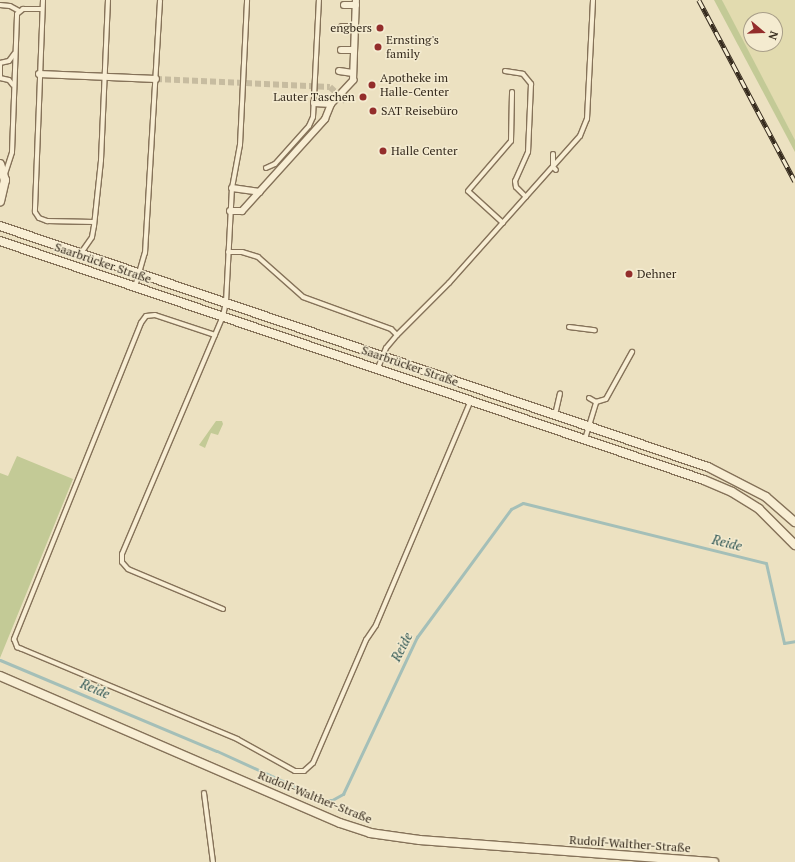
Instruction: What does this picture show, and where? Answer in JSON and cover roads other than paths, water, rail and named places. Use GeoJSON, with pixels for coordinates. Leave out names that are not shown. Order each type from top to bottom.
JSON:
{"type":"FeatureCollection","features":[{"type":"Feature","properties":{"kind":"street"},"geometry":{"type":"LineString","coordinates":[[230,211],[242,212],[326,119],[331,104],[353,80],[356,3],[344,5]]}},
{"type":"Feature","properties":{"kind":"street"},"geometry":{"type":"LineString","coordinates":[[342,27],[355,28]]}},
{"type":"Feature","properties":{"kind":"street"},"geometry":{"type":"LineString","coordinates":[[341,50],[354,50]]}},
{"type":"Feature","properties":{"kind":"street"},"geometry":{"type":"LineString","coordinates":[[339,72],[353,73]]}},
{"type":"Feature","properties":{"kind":"street"},"geometry":{"type":"LineString","coordinates":[[39,74],[156,79]]}},
{"type":"Feature","properties":{"kind":"street"},"geometry":{"type":"LineString","coordinates":[[314,103],[331,104]]}},
{"type":"Feature","properties":{"kind":"street"},"geometry":{"type":"LineString","coordinates":[[309,126],[314,132]]}},
{"type":"Feature","properties":{"kind":"street"},"geometry":{"type":"LineString","coordinates":[[290,147],[295,153]]}},
{"type":"Feature","properties":{"kind":"street"},"geometry":{"type":"LineString","coordinates":[[0,164],[5,174],[4,189],[0,201]]}},
{"type":"Feature","properties":{"kind":"street"},"geometry":{"type":"LineString","coordinates":[[232,188],[260,192]]}},
{"type":"Feature","properties":{"kind":"street","name":"Saarbrücker Straße"},"geometry":{"type":"LineString","coordinates":[[0,226],[590,426],[724,473],[766,497],[795,522]]}},
{"type":"Feature","properties":{"kind":"street","name":"Saarbrücker Straße"},"geometry":{"type":"LineString","coordinates":[[0,241],[378,368],[585,439],[732,492],[771,518],[795,545]]}},
{"type":"Feature","properties":{"kind":"street","name":"Rudolf-Walther-Straße"},"geometry":{"type":"LineString","coordinates":[[0,676],[340,823],[370,833],[420,840],[714,862]]}},
{"type":"Feature","properties":{"kind":"lane"},"geometry":{"type":"LineString","coordinates":[[43,0],[39,74],[35,212],[39,218],[47,221],[94,224]]}},
{"type":"Feature","properties":{"kind":"lane"},"geometry":{"type":"LineString","coordinates":[[81,254],[92,237],[101,160],[108,0]]}},
{"type":"Feature","properties":{"kind":"lane"},"geometry":{"type":"LineString","coordinates":[[136,287],[145,253],[160,0]]}},
{"type":"Feature","properties":{"kind":"lane"},"geometry":{"type":"LineString","coordinates":[[223,609],[128,569],[122,562],[122,554],[223,316],[226,302],[232,188],[240,145],[247,0]]}},
{"type":"Feature","properties":{"kind":"lane"},"geometry":{"type":"LineString","coordinates":[[266,168],[275,164],[309,126],[313,117],[319,0]]}},
{"type":"Feature","properties":{"kind":"lane"},"geometry":{"type":"LineString","coordinates":[[378,368],[383,356],[397,335],[449,283],[526,197],[555,168],[580,136],[587,119],[594,0]]}},
{"type":"Feature","properties":{"kind":"lane"},"geometry":{"type":"LineString","coordinates":[[0,5],[10,6],[19,11]]}},
{"type":"Feature","properties":{"kind":"lane"},"geometry":{"type":"LineString","coordinates":[[19,11],[26,8],[42,9]]}},
{"type":"Feature","properties":{"kind":"lane"},"geometry":{"type":"LineString","coordinates":[[5,174],[12,152],[19,11]]}},
{"type":"Feature","properties":{"kind":"lane"},"geometry":{"type":"LineString","coordinates":[[14,90],[11,81],[0,78],[0,63],[11,60],[16,48]]}},
{"type":"Feature","properties":{"kind":"lane"},"geometry":{"type":"LineString","coordinates":[[505,71],[523,74],[531,84],[528,152],[515,180],[516,187],[526,197]]}},
{"type":"Feature","properties":{"kind":"lane"},"geometry":{"type":"LineString","coordinates":[[503,223],[468,191],[511,141],[512,92]]}},
{"type":"Feature","properties":{"kind":"lane"},"geometry":{"type":"LineString","coordinates":[[553,154],[555,168]]}},
{"type":"Feature","properties":{"kind":"lane"},"geometry":{"type":"LineString","coordinates":[[228,252],[242,252],[258,257],[303,297],[383,324],[397,335]]}},
{"type":"Feature","properties":{"kind":"lane"},"geometry":{"type":"LineString","coordinates":[[215,335],[155,315],[146,316],[141,323],[14,639],[17,647],[237,739],[294,771],[304,771],[313,763],[366,640],[376,625],[471,400]]}},
{"type":"Feature","properties":{"kind":"lane"},"geometry":{"type":"LineString","coordinates":[[569,327],[595,330]]}},
{"type":"Feature","properties":{"kind":"lane"},"geometry":{"type":"LineString","coordinates":[[589,398],[596,402],[606,399],[632,352]]}},
{"type":"Feature","properties":{"kind":"lane"},"geometry":{"type":"LineString","coordinates":[[555,415],[560,394]]}},
{"type":"Feature","properties":{"kind":"lane"},"geometry":{"type":"LineString","coordinates":[[585,439],[596,402]]}},
{"type":"Feature","properties":{"kind":"lane"},"geometry":{"type":"LineString","coordinates":[[204,794],[213,862]]}},
{"type":"Feature","properties":{"kind":"waterway","name":"Reide"},"geometry":{"type":"LineString","coordinates":[[0,660],[217,751],[324,800],[332,800],[343,794],[417,637],[511,509],[523,503],[766,563],[784,643],[795,641]]}},
{"type":"Feature","properties":{"kind":"tunnel"},"geometry":{"type":"LineString","coordinates":[[156,79],[330,87],[345,101]]}},
{"type":"Feature","properties":{"kind":"railway"},"geometry":{"type":"LineString","coordinates":[[699,0],[795,181]]}},
{"type":"Feature","properties":{"kind":"place","name":"engbers"},"geometry":{"type":"Point","coordinates":[380,28]}},
{"type":"Feature","properties":{"kind":"place","name":"Ernsting's family"},"geometry":{"type":"Point","coordinates":[378,47]}},
{"type":"Feature","properties":{"kind":"place","name":"Apotheke im Halle-Center"},"geometry":{"type":"Point","coordinates":[372,85]}},
{"type":"Feature","properties":{"kind":"place","name":"Lauter Taschen"},"geometry":{"type":"Point","coordinates":[363,97]}},
{"type":"Feature","properties":{"kind":"place","name":"SAT Reisebüro"},"geometry":{"type":"Point","coordinates":[373,111]}},
{"type":"Feature","properties":{"kind":"place","name":"Halle Center"},"geometry":{"type":"Point","coordinates":[383,151]}},
{"type":"Feature","properties":{"kind":"place","name":"Dehner"},"geometry":{"type":"Point","coordinates":[629,274]}}]}
